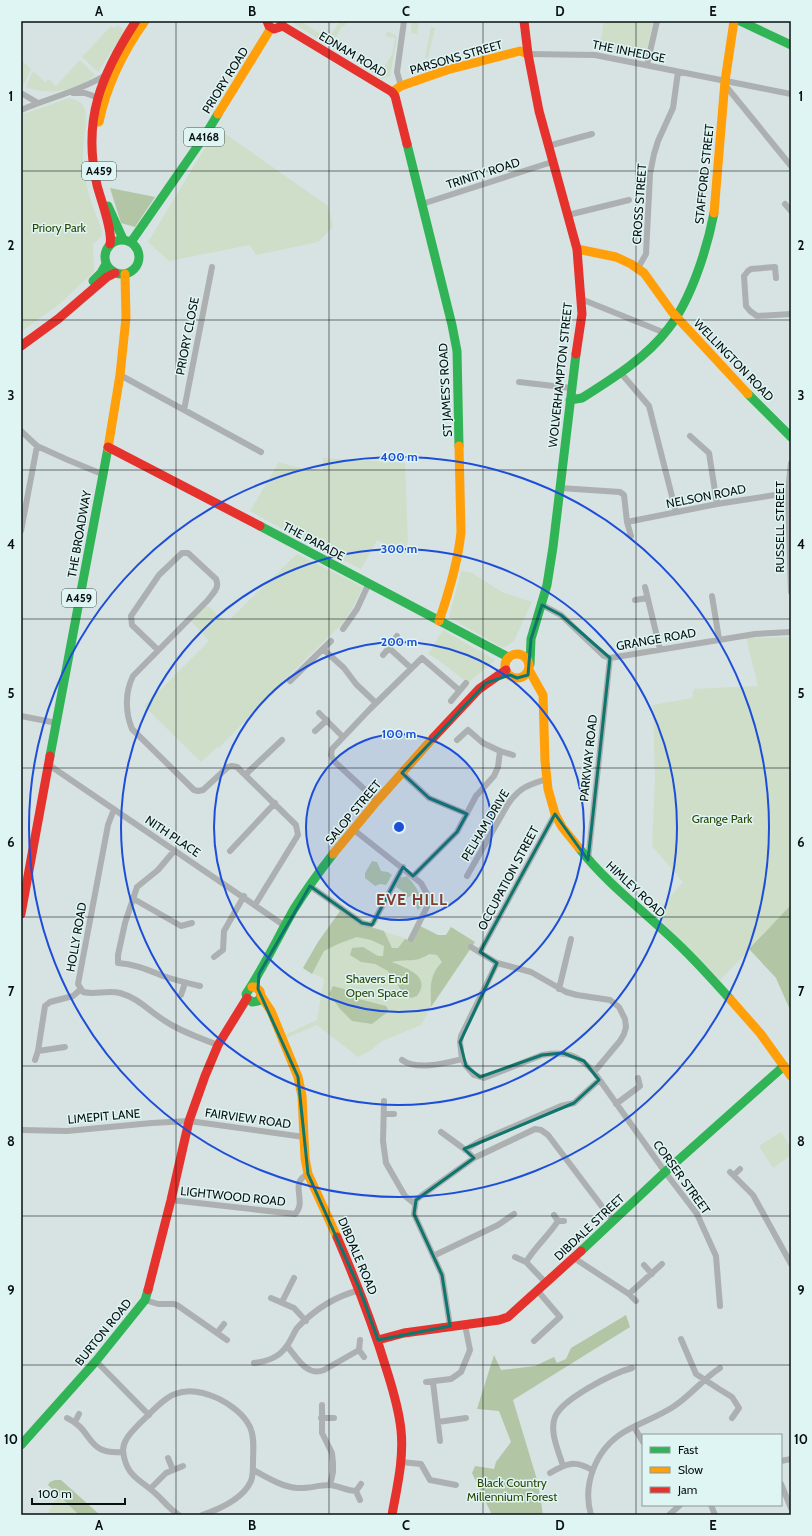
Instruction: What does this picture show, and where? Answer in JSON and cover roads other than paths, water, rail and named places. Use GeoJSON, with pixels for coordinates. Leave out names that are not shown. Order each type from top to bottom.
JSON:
{"type":"FeatureCollection","features":[{"type":"Feature","properties":{"kind":"main road","name":"A459"},"geometry":{"type":"LineString","coordinates":[[110,244],[111,233],[98,194],[93,169],[92,136],[95,108],[94,97],[112,58],[136,21]]}},
{"type":"Feature","properties":{"kind":"main road","name":"A459"},"geometry":{"type":"LineString","coordinates":[[127,241],[109,208],[103,190],[98,154],[98,135],[100,115],[104,100],[121,58],[145,21]]}},
{"type":"Feature","properties":{"kind":"main road","name":"WOLVERHAMPTON STREET"},"geometry":{"type":"LineString","coordinates":[[524,21],[528,54],[536,96],[552,162],[577,249],[582,314],[571,388],[553,547],[547,585],[531,639],[527,670]]}},
{"type":"Feature","properties":{"kind":"main road","name":"STAFFORD STREET"},"geometry":{"type":"LineString","coordinates":[[570,400],[582,398],[642,356],[665,333],[676,317],[696,276],[709,237],[714,212],[718,184],[725,83],[734,21]]}},
{"type":"Feature","properties":{"kind":"main road"},"geometry":{"type":"LineString","coordinates":[[740,21],[791,45]]}},
{"type":"Feature","properties":{"kind":"main road","name":"A4168"},"geometry":{"type":"LineString","coordinates":[[269,24],[276,28],[282,23]]}},
{"type":"Feature","properties":{"kind":"main road","name":"EDNAM ROAD"},"geometry":{"type":"LineString","coordinates":[[282,23],[392,92]]}},
{"type":"Feature","properties":{"kind":"main road","name":"PRIORY ROAD"},"geometry":{"type":"LineString","coordinates":[[127,241],[204,137],[269,24]]}},
{"type":"Feature","properties":{"kind":"main road","name":"PARSONS STREET"},"geometry":{"type":"LineString","coordinates":[[392,92],[401,86],[449,70],[520,51],[528,54]]}},
{"type":"Feature","properties":{"kind":"main road","name":"ST JAMES'S ROAD"},"geometry":{"type":"LineString","coordinates":[[392,92],[395,96],[452,325],[456,351],[461,532],[460,550],[439,621]]}},
{"type":"Feature","properties":{"kind":"main road"},"geometry":{"type":"LineString","coordinates":[[21,346],[58,319],[107,277],[115,273],[125,274],[132,271],[139,260],[138,250],[127,241],[118,240],[110,244],[105,251],[104,257],[106,264],[115,273]]}},
{"type":"Feature","properties":{"kind":"main road"},"geometry":{"type":"LineString","coordinates":[[577,249],[608,255],[638,268]]}},
{"type":"Feature","properties":{"kind":"main road"},"geometry":{"type":"LineString","coordinates":[[21,339],[79,294],[101,273],[106,264]]}},
{"type":"Feature","properties":{"kind":"main road","name":"WELLINGTON ROAD"},"geometry":{"type":"LineString","coordinates":[[638,268],[648,278],[676,317],[791,437]]}},
{"type":"Feature","properties":{"kind":"main road","name":"THE BROADWAY"},"geometry":{"type":"LineString","coordinates":[[21,914],[120,376],[126,318],[125,274]]}},
{"type":"Feature","properties":{"kind":"main road","name":"THE PARADE"},"geometry":{"type":"LineString","coordinates":[[108,447],[508,657]]}},
{"type":"Feature","properties":{"kind":"main road","name":"WOLVERHAMPTON STREET"},"geometry":{"type":"LineString","coordinates":[[519,653],[531,639]]}},
{"type":"Feature","properties":{"kind":"main road"},"geometry":{"type":"LineString","coordinates":[[515,653],[519,653],[527,657],[527,670],[517,678],[508,673],[505,665],[508,657],[515,653]]}},
{"type":"Feature","properties":{"kind":"main road","name":"HIMLEY ROAD"},"geometry":{"type":"LineString","coordinates":[[527,670],[539,686],[543,695],[547,779],[555,814],[569,838],[588,860],[615,887],[678,944],[760,1033],[791,1076]]}},
{"type":"Feature","properties":{"kind":"main road","name":"SALOP STREET"},"geometry":{"type":"LineString","coordinates":[[218,1045],[242,1007],[254,996],[259,974],[285,926],[310,886],[377,801],[479,689],[489,681],[508,673]]}},
{"type":"Feature","properties":{"kind":"main road","name":"DIBDALE ROAD"},"geometry":{"type":"LineString","coordinates":[[254,996],[271,1011],[298,1077],[302,1096],[305,1158],[308,1174],[360,1290],[378,1340],[396,1405],[401,1431],[400,1462],[392,1515]]}},
{"type":"Feature","properties":{"kind":"main road","name":"BURTON ROAD"},"geometry":{"type":"LineString","coordinates":[[21,1445],[96,1361],[145,1300],[171,1200],[189,1121],[218,1045]]}},
{"type":"Feature","properties":{"kind":"main road","name":"DIBDALE STREET"},"geometry":{"type":"LineString","coordinates":[[378,1340],[404,1333],[504,1319],[574,1258],[665,1172],[784,1066]]}},
{"type":"Feature","properties":{"kind":"street"},"geometry":{"type":"LineString","coordinates":[[401,86],[397,72],[404,21]]}},
{"type":"Feature","properties":{"kind":"street"},"geometry":{"type":"LineString","coordinates":[[648,65],[657,21]]}},
{"type":"Feature","properties":{"kind":"street","name":"THE INHEDGE"},"geometry":{"type":"LineString","coordinates":[[528,54],[584,54],[648,65],[725,83],[791,94]]}},
{"type":"Feature","properties":{"kind":"street"},"geometry":{"type":"LineString","coordinates":[[70,92],[85,93],[100,98],[114,64],[121,58]]}},
{"type":"Feature","properties":{"kind":"street","name":"CROSS STREET"},"geometry":{"type":"LineString","coordinates":[[638,268],[646,254],[650,174],[654,154],[672,108],[678,72]]}},
{"type":"Feature","properties":{"kind":"street"},"geometry":{"type":"LineString","coordinates":[[21,110],[70,92],[104,76]]}},
{"type":"Feature","properties":{"kind":"street"},"geometry":{"type":"LineString","coordinates":[[725,83],[790,166]]}},
{"type":"Feature","properties":{"kind":"street"},"geometry":{"type":"LineString","coordinates":[[21,93],[38,103]]}},
{"type":"Feature","properties":{"kind":"street"},"geometry":{"type":"LineString","coordinates":[[548,146],[592,134]]}},
{"type":"Feature","properties":{"kind":"street"},"geometry":{"type":"LineString","coordinates":[[790,166],[791,157]]}},
{"type":"Feature","properties":{"kind":"street","name":"TRINITY ROAD"},"geometry":{"type":"LineString","coordinates":[[422,204],[552,162]]}},
{"type":"Feature","properties":{"kind":"street"},"geometry":{"type":"LineString","coordinates":[[568,215],[629,200]]}},
{"type":"Feature","properties":{"kind":"street"},"geometry":{"type":"LineString","coordinates":[[785,204],[791,212]]}},
{"type":"Feature","properties":{"kind":"street","name":"PRIORY CLOSE"},"geometry":{"type":"LineString","coordinates":[[184,410],[212,267]]}},
{"type":"Feature","properties":{"kind":"street"},"geometry":{"type":"LineString","coordinates":[[776,278],[775,267],[748,271],[744,276],[746,306],[757,316],[791,314]]}},
{"type":"Feature","properties":{"kind":"street"},"geometry":{"type":"LineString","coordinates":[[581,299],[665,333]]}},
{"type":"Feature","properties":{"kind":"street"},"geometry":{"type":"LineString","coordinates":[[620,372],[649,406],[676,512]]}},
{"type":"Feature","properties":{"kind":"street"},"geometry":{"type":"LineString","coordinates":[[120,376],[261,452]]}},
{"type":"Feature","properties":{"kind":"street"},"geometry":{"type":"LineString","coordinates":[[519,382],[571,388]]}},
{"type":"Feature","properties":{"kind":"street"},"geometry":{"type":"LineString","coordinates":[[21,431],[37,446],[102,474]]}},
{"type":"Feature","properties":{"kind":"street"},"geometry":{"type":"LineString","coordinates":[[690,436],[709,453],[717,504]]}},
{"type":"Feature","properties":{"kind":"street"},"geometry":{"type":"LineString","coordinates":[[21,531],[37,446]]}},
{"type":"Feature","properties":{"kind":"street","name":"RUSSELL STREET"},"geometry":{"type":"LineString","coordinates":[[791,463],[788,493],[791,588]]}},
{"type":"Feature","properties":{"kind":"street"},"geometry":{"type":"LineString","coordinates":[[560,488],[620,492],[624,495],[631,536]]}},
{"type":"Feature","properties":{"kind":"street","name":"NELSON ROAD"},"geometry":{"type":"LineString","coordinates":[[628,522],[717,504],[788,493]]}},
{"type":"Feature","properties":{"kind":"street"},"geometry":{"type":"LineString","coordinates":[[158,650],[132,625],[131,616],[159,575],[182,553],[188,553],[216,579],[218,584],[217,588],[208,600],[134,676],[129,685],[128,713],[132,729],[194,790],[202,790],[228,767],[237,767],[246,774],[296,825],[298,835],[255,905]]}},
{"type":"Feature","properties":{"kind":"street"},"geometry":{"type":"LineString","coordinates":[[342,629],[357,609],[369,583]]}},
{"type":"Feature","properties":{"kind":"street"},"geometry":{"type":"LineString","coordinates":[[645,587],[660,649]]}},
{"type":"Feature","properties":{"kind":"street"},"geometry":{"type":"LineString","coordinates":[[712,596],[719,639]]}},
{"type":"Feature","properties":{"kind":"street"},"geometry":{"type":"LineString","coordinates":[[635,600],[647,598]]}},
{"type":"Feature","properties":{"kind":"street","name":"GRANGE ROAD"},"geometry":{"type":"LineString","coordinates":[[542,605],[561,615],[604,656],[610,658],[719,639],[755,634],[791,632]]}},
{"type":"Feature","properties":{"kind":"street"},"geometry":{"type":"LineString","coordinates":[[383,655],[397,636]]}},
{"type":"Feature","properties":{"kind":"street"},"geometry":{"type":"LineString","coordinates":[[290,681],[331,641]]}},
{"type":"Feature","properties":{"kind":"street"},"geometry":{"type":"LineString","coordinates":[[389,648],[411,668]]}},
{"type":"Feature","properties":{"kind":"street"},"geometry":{"type":"LineString","coordinates":[[323,649],[344,668],[356,684],[376,703]]}},
{"type":"Feature","properties":{"kind":"street"},"geometry":{"type":"LineString","coordinates":[[377,801],[334,761],[331,755],[332,750],[376,703],[422,658],[459,690]]}},
{"type":"Feature","properties":{"kind":"street","name":"PARKWAY ROAD"},"geometry":{"type":"LineString","coordinates":[[588,860],[610,658]]}},
{"type":"Feature","properties":{"kind":"street"},"geometry":{"type":"LineString","coordinates":[[451,701],[466,683]]}},
{"type":"Feature","properties":{"kind":"street"},"geometry":{"type":"LineString","coordinates":[[319,713],[343,737]]}},
{"type":"Feature","properties":{"kind":"street"},"geometry":{"type":"LineString","coordinates":[[21,716],[57,723]]}},
{"type":"Feature","properties":{"kind":"street"},"geometry":{"type":"LineString","coordinates":[[316,731],[326,720]]}},
{"type":"Feature","properties":{"kind":"street"},"geometry":{"type":"LineString","coordinates":[[457,740],[468,730],[483,743],[513,755]]}},
{"type":"Feature","properties":{"kind":"street"},"geometry":{"type":"LineString","coordinates":[[246,774],[282,740]]}},
{"type":"Feature","properties":{"kind":"street"},"geometry":{"type":"LineString","coordinates":[[413,876],[457,832],[476,796],[494,776],[498,767],[500,751]]}},
{"type":"Feature","properties":{"kind":"street","name":"NITH PLACE"},"geometry":{"type":"LineString","coordinates":[[49,765],[174,852],[244,896],[285,926]]}},
{"type":"Feature","properties":{"kind":"street"},"geometry":{"type":"LineString","coordinates":[[402,773],[429,798],[466,814]]}},
{"type":"Feature","properties":{"kind":"street","name":"PELHAM DRIVE"},"geometry":{"type":"LineString","coordinates":[[467,876],[516,793],[526,786],[547,779]]}},
{"type":"Feature","properties":{"kind":"street"},"geometry":{"type":"LineString","coordinates":[[230,851],[275,803]]}},
{"type":"Feature","properties":{"kind":"street","name":"HOLLY ROAD"},"geometry":{"type":"LineString","coordinates":[[114,809],[108,825],[78,984],[83,992],[123,994],[140,1002],[162,1020],[218,1045]]}},
{"type":"Feature","properties":{"kind":"street","name":"OCCUPATION STREET"},"geometry":{"type":"LineString","coordinates":[[480,952],[555,814]]}},
{"type":"Feature","properties":{"kind":"street"},"geometry":{"type":"LineString","coordinates":[[354,830],[403,867],[421,883],[427,894],[427,907],[411,939]]}},
{"type":"Feature","properties":{"kind":"street"},"geometry":{"type":"LineString","coordinates":[[118,963],[124,923],[137,887],[158,870],[174,852]]}},
{"type":"Feature","properties":{"kind":"street"},"geometry":{"type":"LineString","coordinates":[[310,886],[362,922],[370,925],[373,923],[403,867]]}},
{"type":"Feature","properties":{"kind":"street"},"geometry":{"type":"LineString","coordinates":[[214,957],[222,950],[224,931],[244,896]]}},
{"type":"Feature","properties":{"kind":"street"},"geometry":{"type":"LineString","coordinates":[[132,898],[181,926],[192,923]]}},
{"type":"Feature","properties":{"kind":"street"},"geometry":{"type":"LineString","coordinates":[[559,989],[571,939]]}},
{"type":"Feature","properties":{"kind":"street"},"geometry":{"type":"LineString","coordinates":[[472,947],[497,963],[531,972],[559,989],[577,995],[610,1000],[619,1007],[623,1013],[626,1027],[624,1034],[594,1072]]}},
{"type":"Feature","properties":{"kind":"street"},"geometry":{"type":"LineString","coordinates":[[110,963],[140,966],[185,983],[200,986]]}},
{"type":"Feature","properties":{"kind":"street"},"geometry":{"type":"LineString","coordinates":[[404,1071],[405,1062],[435,1065],[462,1059],[460,1042],[461,1036],[497,963]]}},
{"type":"Feature","properties":{"kind":"street"},"geometry":{"type":"LineString","coordinates":[[181,995],[185,983]]}},
{"type":"Feature","properties":{"kind":"street"},"geometry":{"type":"LineString","coordinates":[[35,1060],[38,1051],[45,1006],[50,1002],[73,996],[81,989]]}},
{"type":"Feature","properties":{"kind":"street"},"geometry":{"type":"LineString","coordinates":[[38,1051],[65,1047]]}},
{"type":"Feature","properties":{"kind":"street","name":"CORSER STREET"},"geometry":{"type":"LineString","coordinates":[[462,1059],[469,1071],[474,1075],[484,1078],[531,1058],[552,1053],[569,1054],[584,1061],[594,1072],[665,1172],[697,1214],[714,1250],[717,1263],[720,1306]]}},
{"type":"Feature","properties":{"kind":"street"},"geometry":{"type":"LineString","coordinates":[[616,1104],[637,1090],[640,1086],[638,1078]]}},
{"type":"Feature","properties":{"kind":"street"},"geometry":{"type":"LineString","coordinates":[[465,1150],[480,1141],[561,1106],[574,1103],[599,1080]]}},
{"type":"Feature","properties":{"kind":"street"},"geometry":{"type":"LineString","coordinates":[[384,1101],[383,1141],[386,1163],[405,1196],[416,1204]]}},
{"type":"Feature","properties":{"kind":"street"},"geometry":{"type":"LineString","coordinates":[[384,1114],[394,1114]]}},
{"type":"Feature","properties":{"kind":"street","name":"FAIRVIEW ROAD"},"geometry":{"type":"LineString","coordinates":[[189,1121],[304,1137]]}},
{"type":"Feature","properties":{"kind":"street","name":"LIMEPIT LANE"},"geometry":{"type":"LineString","coordinates":[[21,1130],[67,1131],[152,1122],[189,1121]]}},
{"type":"Feature","properties":{"kind":"street"},"geometry":{"type":"LineString","coordinates":[[450,1326],[442,1275],[414,1214],[416,1200],[474,1158],[535,1129],[541,1130],[548,1135],[613,1221]]}},
{"type":"Feature","properties":{"kind":"street"},"geometry":{"type":"LineString","coordinates":[[441,1132],[474,1158]]}},
{"type":"Feature","properties":{"kind":"street"},"geometry":{"type":"LineString","coordinates":[[740,1169],[732,1174],[753,1195],[791,1264]]}},
{"type":"Feature","properties":{"kind":"street","name":"LIGHTWOOD ROAD"},"geometry":{"type":"LineString","coordinates":[[171,1200],[295,1214],[300,1204],[299,1182],[301,1177],[308,1174]]}},
{"type":"Feature","properties":{"kind":"street"},"geometry":{"type":"LineString","coordinates":[[433,1256],[498,1225],[514,1214]]}},
{"type":"Feature","properties":{"kind":"street"},"geometry":{"type":"LineString","coordinates":[[526,1262],[531,1253],[561,1221],[554,1215]]}},
{"type":"Feature","properties":{"kind":"street"},"geometry":{"type":"LineString","coordinates":[[515,1257],[526,1262],[546,1283]]}},
{"type":"Feature","properties":{"kind":"street"},"geometry":{"type":"LineString","coordinates":[[574,1258],[629,1294],[636,1301]]}},
{"type":"Feature","properties":{"kind":"street"},"geometry":{"type":"LineString","coordinates":[[629,1294],[662,1264]]}},
{"type":"Feature","properties":{"kind":"street"},"geometry":{"type":"LineString","coordinates":[[644,1265],[652,1274]]}},
{"type":"Feature","properties":{"kind":"street"},"geometry":{"type":"LineString","coordinates":[[282,1302],[294,1278]]}},
{"type":"Feature","properties":{"kind":"street"},"geometry":{"type":"LineString","coordinates":[[254,1363],[272,1358],[287,1346],[296,1329],[331,1301],[360,1290]]}},
{"type":"Feature","properties":{"kind":"street"},"geometry":{"type":"LineString","coordinates":[[534,1340],[560,1317],[537,1290]]}},
{"type":"Feature","properties":{"kind":"street"},"geometry":{"type":"LineString","coordinates":[[271,1298],[294,1308],[306,1321]]}},
{"type":"Feature","properties":{"kind":"street"},"geometry":{"type":"LineString","coordinates":[[145,1300],[158,1304],[177,1305],[202,1324],[227,1340]]}},
{"type":"Feature","properties":{"kind":"street"},"geometry":{"type":"LineString","coordinates":[[217,1333],[224,1324]]}},
{"type":"Feature","properties":{"kind":"street"},"geometry":{"type":"LineString","coordinates":[[426,1382],[451,1379],[461,1372],[470,1350],[465,1325]]}},
{"type":"Feature","properties":{"kind":"street"},"geometry":{"type":"LineString","coordinates":[[680,1339],[696,1374],[732,1397],[740,1408],[732,1418]]}},
{"type":"Feature","properties":{"kind":"street"},"geometry":{"type":"LineString","coordinates":[[360,1340],[359,1350],[364,1357]]}},
{"type":"Feature","properties":{"kind":"street"},"geometry":{"type":"LineString","coordinates":[[287,1346],[307,1370],[314,1372],[324,1370],[359,1350]]}},
{"type":"Feature","properties":{"kind":"street"},"geometry":{"type":"LineString","coordinates":[[96,1361],[149,1415]]}},
{"type":"Feature","properties":{"kind":"street"},"geometry":{"type":"LineString","coordinates":[[563,1466],[554,1434],[554,1418],[559,1410],[568,1402],[591,1387],[620,1371],[632,1368]]}},
{"type":"Feature","properties":{"kind":"street"},"geometry":{"type":"LineString","coordinates":[[591,1515],[588,1484],[592,1470],[600,1455],[610,1442],[622,1433],[657,1417],[675,1406],[704,1379],[720,1368]]}},
{"type":"Feature","properties":{"kind":"street"},"geometry":{"type":"LineString","coordinates":[[433,1382],[440,1440]]}},
{"type":"Feature","properties":{"kind":"street"},"geometry":{"type":"LineString","coordinates":[[179,1515],[150,1489],[134,1478],[130,1472],[124,1452],[125,1441],[164,1401],[178,1393],[195,1392],[215,1397],[234,1409],[250,1426],[253,1435],[253,1470],[251,1480],[246,1488],[237,1498],[229,1503],[202,1515]]}},
{"type":"Feature","properties":{"kind":"street"},"geometry":{"type":"LineString","coordinates":[[322,1405],[322,1433],[332,1453],[333,1472],[330,1485]]}},
{"type":"Feature","properties":{"kind":"street"},"geometry":{"type":"LineString","coordinates":[[75,1422],[79,1414]]}},
{"type":"Feature","properties":{"kind":"street"},"geometry":{"type":"LineString","coordinates":[[67,1418],[75,1422],[98,1448],[112,1453],[124,1452]]}},
{"type":"Feature","properties":{"kind":"street"},"geometry":{"type":"LineString","coordinates":[[321,1418],[334,1418]]}},
{"type":"Feature","properties":{"kind":"street"},"geometry":{"type":"LineString","coordinates":[[438,1422],[466,1418]]}},
{"type":"Feature","properties":{"kind":"street"},"geometry":{"type":"LineString","coordinates":[[634,1427],[642,1440]]}},
{"type":"Feature","properties":{"kind":"street"},"geometry":{"type":"LineString","coordinates":[[168,1458],[173,1470]]}},
{"type":"Feature","properties":{"kind":"street"},"geometry":{"type":"LineString","coordinates":[[400,1462],[421,1464],[430,1480],[456,1485]]}},
{"type":"Feature","properties":{"kind":"street"},"geometry":{"type":"LineString","coordinates":[[550,1473],[570,1464],[582,1464],[592,1470]]}},
{"type":"Feature","properties":{"kind":"street"},"geometry":{"type":"LineString","coordinates":[[150,1489],[166,1473],[183,1466]]}},
{"type":"Feature","properties":{"kind":"street"},"geometry":{"type":"LineString","coordinates":[[253,1470],[280,1483],[295,1488],[310,1488],[330,1485],[348,1491],[356,1491]]}},
{"type":"Feature","properties":{"kind":"street"},"geometry":{"type":"LineString","coordinates":[[356,1491],[361,1484]]}},
{"type":"Feature","properties":{"kind":"street"},"geometry":{"type":"LineString","coordinates":[[782,1486],[791,1508]]}},
{"type":"Feature","properties":{"kind":"street"},"geometry":{"type":"LineString","coordinates":[[356,1491],[360,1500]]}},
{"type":"Feature","properties":{"kind":"street"},"geometry":{"type":"LineString","coordinates":[[668,1515],[679,1506]]}},
{"type":"Feature","properties":{"kind":"district","name":"EVE HILL"},"geometry":{"type":"Point","coordinates":[412,899]}},
{"type":"Feature","properties":{"kind":"park label","name":"Priory Park"},"geometry":{"type":"Point","coordinates":[59,227]}},
{"type":"Feature","properties":{"kind":"park label","name":"Grange Park"},"geometry":{"type":"Point","coordinates":[722,818]}},
{"type":"Feature","properties":{"kind":"park label","name":"Shavers End Open Space"},"geometry":{"type":"Point","coordinates":[377,985]}},
{"type":"Feature","properties":{"kind":"park label","name":"Black Country Millennium Forest"},"geometry":{"type":"Point","coordinates":[512,1489]}}]}
